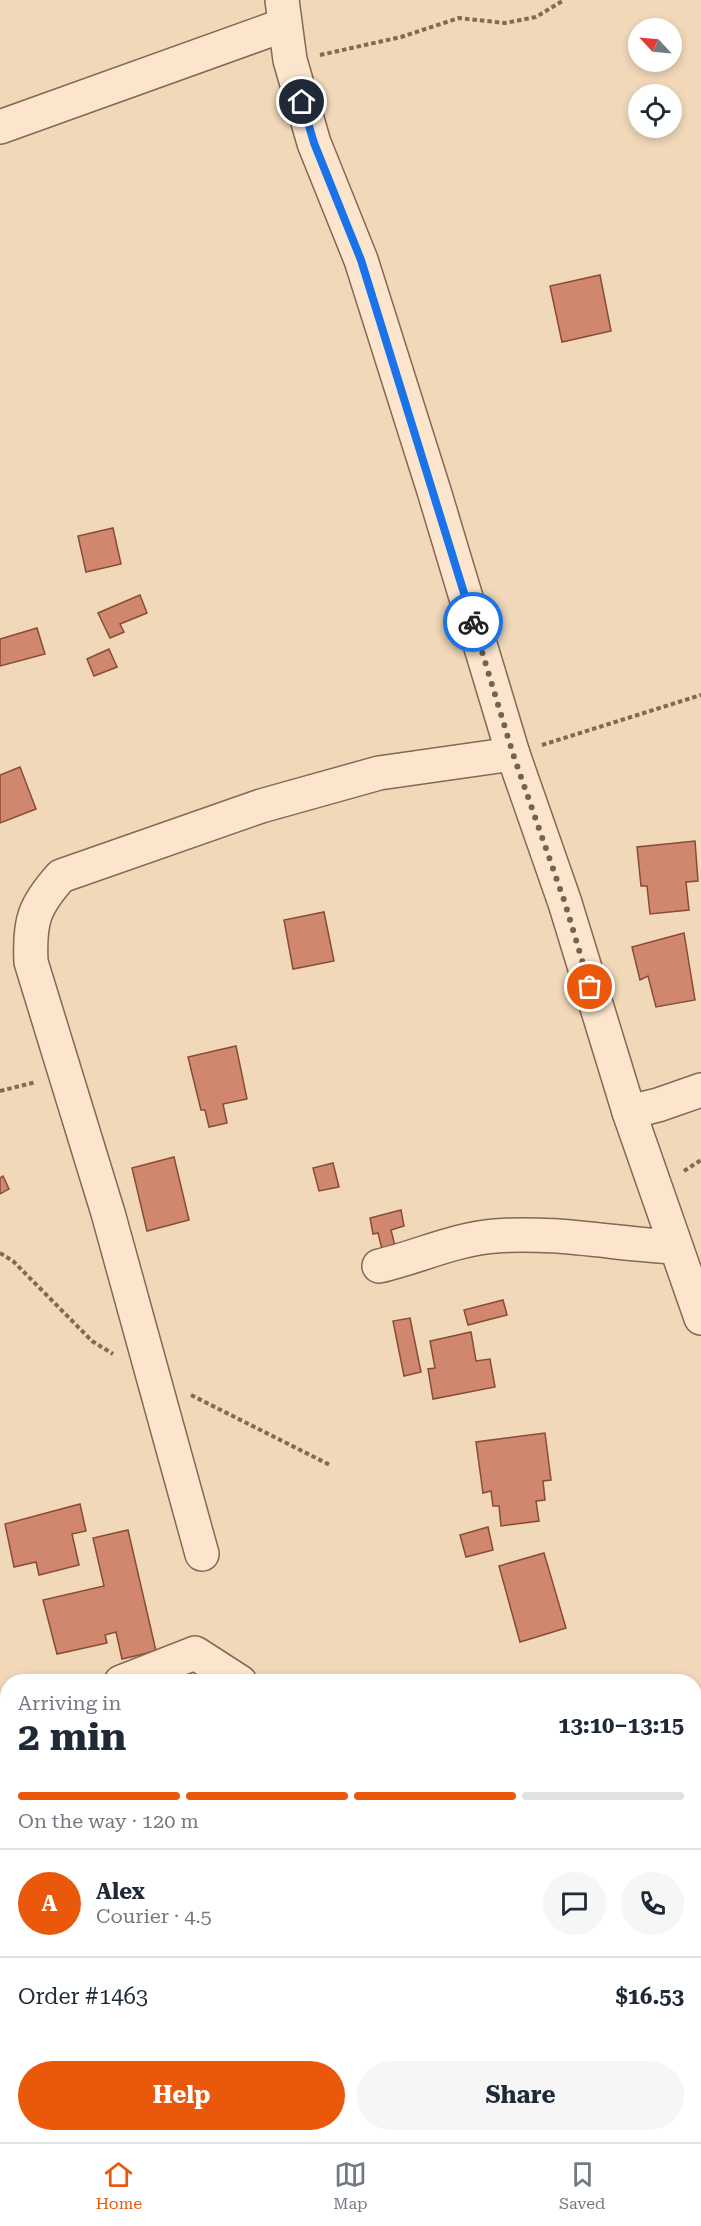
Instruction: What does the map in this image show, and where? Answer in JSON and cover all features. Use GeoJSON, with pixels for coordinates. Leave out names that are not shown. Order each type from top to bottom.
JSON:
{"type":"FeatureCollection","features":[{"type":"Feature","properties":{"kind":"street"},"geometry":{"type":"LineString","coordinates":[[0,127],[283,13],[290,60],[314,143],[361,260],[434,491],[513,754],[565,903],[629,1112],[701,1318]]}},
{"type":"Feature","properties":{"kind":"street"},"geometry":{"type":"LineString","coordinates":[[202,1554],[108,1213],[31,962],[30,934],[34,914],[43,897],[61,876],[261,806],[379,773],[513,754]]}},
{"type":"Feature","properties":{"kind":"street"},"geometry":{"type":"LineString","coordinates":[[629,1112],[701,1090]]}},
{"type":"Feature","properties":{"kind":"street"},"geometry":{"type":"LineString","coordinates":[[379,1266],[457,1242],[495,1236],[530,1235],[627,1245],[675,1247]]}},
{"type":"Feature","properties":{"kind":"street"},"geometry":{"type":"LineString","coordinates":[[141,1674],[195,1653],[228,1674]]}},
{"type":"Feature","properties":{"kind":"path"},"geometry":{"type":"LineString","coordinates":[[290,60],[401,37],[459,18],[505,23],[536,17],[564,0]]}},
{"type":"Feature","properties":{"kind":"path"},"geometry":{"type":"LineString","coordinates":[[513,754],[701,695]]}},
{"type":"Feature","properties":{"kind":"path"},"geometry":{"type":"LineString","coordinates":[[0,1253],[13,1262],[92,1341],[155,1378],[330,1465]]}},
{"type":"Feature","properties":{"kind":"building"},"geometry":{"type":"Polygon","coordinates":[[[600,275],[611,331],[562,342],[550,286],[600,275]]]}},
{"type":"Feature","properties":{"kind":"building"},"geometry":{"type":"Polygon","coordinates":[[[113,528],[121,564],[86,572],[78,536],[113,528]]]}},
{"type":"Feature","properties":{"kind":"building"},"geometry":{"type":"Polygon","coordinates":[[[140,595],[147,613],[120,624],[124,632],[110,638],[98,613],[140,595]]]}},
{"type":"Feature","properties":{"kind":"building"},"geometry":{"type":"Polygon","coordinates":[[[37,628],[45,654],[0,666],[0,639],[37,628]]]}},
{"type":"Feature","properties":{"kind":"building"},"geometry":{"type":"Polygon","coordinates":[[[109,649],[117,667],[94,676],[87,659],[109,649]]]}},
{"type":"Feature","properties":{"kind":"building"},"geometry":{"type":"Polygon","coordinates":[[[20,767],[36,809],[0,823],[0,775],[20,767]]]}},
{"type":"Feature","properties":{"kind":"building"},"geometry":{"type":"Polygon","coordinates":[[[695,841],[698,881],[686,882],[689,910],[650,914],[647,886],[641,886],[637,847],[695,841]]]}},
{"type":"Feature","properties":{"kind":"building"},"geometry":{"type":"Polygon","coordinates":[[[324,912],[334,961],[293,969],[284,920],[324,912]]]}},
{"type":"Feature","properties":{"kind":"building"},"geometry":{"type":"Polygon","coordinates":[[[684,933],[695,1000],[656,1007],[648,976],[640,980],[632,947],[684,933]]]}},
{"type":"Feature","properties":{"kind":"building"},"geometry":{"type":"Polygon","coordinates":[[[236,1046],[247,1099],[223,1104],[227,1123],[209,1127],[205,1110],[201,1110],[188,1057],[236,1046]]]}},
{"type":"Feature","properties":{"kind":"building"},"geometry":{"type":"Polygon","coordinates":[[[174,1157],[189,1220],[147,1231],[132,1168],[174,1157]]]}},
{"type":"Feature","properties":{"kind":"building"},"geometry":{"type":"Polygon","coordinates":[[[333,1163],[339,1187],[319,1191],[313,1168],[333,1163]]]}},
{"type":"Feature","properties":{"kind":"building"},"geometry":{"type":"Polygon","coordinates":[[[3,1176],[9,1189],[0,1194],[0,1178],[3,1176]]]}},
{"type":"Feature","properties":{"kind":"building"},"geometry":{"type":"Polygon","coordinates":[[[401,1210],[404,1226],[391,1230],[395,1246],[382,1249],[378,1233],[373,1234],[370,1218],[401,1210]]]}},
{"type":"Feature","properties":{"kind":"building"},"geometry":{"type":"Polygon","coordinates":[[[503,1300],[507,1315],[468,1325],[464,1310],[503,1300]]]}},
{"type":"Feature","properties":{"kind":"building"},"geometry":{"type":"Polygon","coordinates":[[[410,1318],[421,1372],[404,1376],[393,1321],[410,1318]]]}},
{"type":"Feature","properties":{"kind":"building"},"geometry":{"type":"Polygon","coordinates":[[[471,1332],[476,1361],[490,1359],[495,1387],[433,1399],[428,1369],[435,1368],[430,1341],[471,1332]]]}},
{"type":"Feature","properties":{"kind":"building"},"geometry":{"type":"Polygon","coordinates":[[[545,1433],[551,1480],[543,1481],[545,1500],[536,1501],[539,1521],[501,1526],[499,1506],[493,1506],[491,1491],[483,1493],[476,1442],[545,1433]]]}},
{"type":"Feature","properties":{"kind":"building"},"geometry":{"type":"Polygon","coordinates":[[[80,1504],[86,1531],[72,1534],[79,1565],[39,1575],[36,1562],[14,1567],[5,1524],[80,1504]]]}},
{"type":"Feature","properties":{"kind":"building"},"geometry":{"type":"Polygon","coordinates":[[[488,1527],[493,1550],[466,1557],[460,1535],[488,1527]]]}},
{"type":"Feature","properties":{"kind":"building"},"geometry":{"type":"Polygon","coordinates":[[[128,1530],[156,1651],[122,1659],[116,1632],[105,1635],[107,1643],[57,1654],[43,1600],[104,1586],[93,1538],[128,1530]]]}},
{"type":"Feature","properties":{"kind":"building"},"geometry":{"type":"Polygon","coordinates":[[[544,1553],[566,1628],[520,1642],[499,1566],[544,1553]]]}},
{"type":"Feature","properties":{"kind":"way so far"},"geometry":{"type":"LineString","coordinates":[[473,622],[513,754],[565,903],[590,987]]}},
{"type":"Feature","properties":{"kind":"route"},"geometry":{"type":"LineString","coordinates":[[302,102],[314,143],[361,260],[473,622]]}}]}
